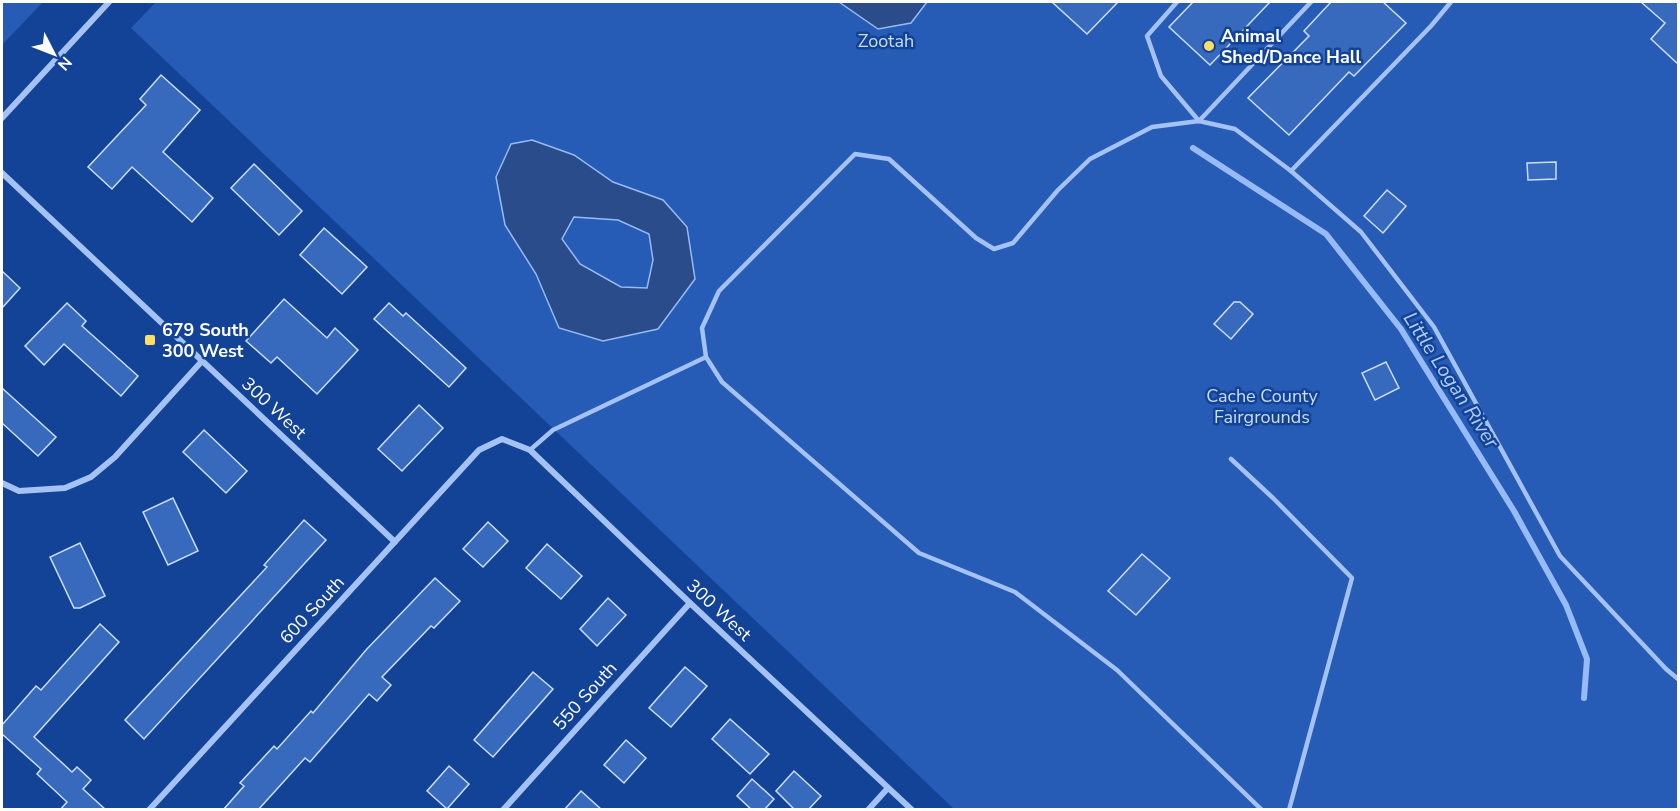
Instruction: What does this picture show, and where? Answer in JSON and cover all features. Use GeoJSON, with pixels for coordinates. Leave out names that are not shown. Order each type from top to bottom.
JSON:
{"type":"FeatureCollection","features":[{"type":"Feature","properties":{"kind":"street"},"geometry":{"type":"LineString","coordinates":[[2,118],[109,2]]}},
{"type":"Feature","properties":{"kind":"street","name":"300 West"},"geometry":{"type":"LineString","coordinates":[[2,173],[395,542]]}},
{"type":"Feature","properties":{"kind":"street"},"geometry":{"type":"LineString","coordinates":[[2,483],[19,491],[65,488],[91,477],[115,457],[202,361]]}},
{"type":"Feature","properties":{"kind":"street","name":"300 West"},"geometry":{"type":"LineString","coordinates":[[502,439],[530,450],[912,810]]}},
{"type":"Feature","properties":{"kind":"street","name":"600 South"},"geometry":{"type":"LineString","coordinates":[[149,810],[479,450],[502,439]]}},
{"type":"Feature","properties":{"kind":"street","name":"550 South"},"geometry":{"type":"LineString","coordinates":[[503,810],[690,603]]}},
{"type":"Feature","properties":{"kind":"street"},"geometry":{"type":"LineString","coordinates":[[868,810],[888,788]]}},
{"type":"Feature","properties":{"kind":"lane"},"geometry":{"type":"LineString","coordinates":[[1177,2],[1146,36],[1161,76],[1199,121]]}},
{"type":"Feature","properties":{"kind":"lane"},"geometry":{"type":"LineString","coordinates":[[1199,121],[1311,2]]}},
{"type":"Feature","properties":{"kind":"lane"},"geometry":{"type":"LineString","coordinates":[[1291,171],[1431,26],[1451,2]]}},
{"type":"Feature","properties":{"kind":"lane"},"geometry":{"type":"LineString","coordinates":[[1262,810],[1117,670],[1015,592],[919,553],[722,382],[706,357],[702,328],[719,291],[855,154],[889,159],[976,238],[994,249],[1013,243],[1058,190],[1090,159],[1152,127],[1199,121],[1235,129],[1291,171],[1361,232],[1434,327],[1560,556],[1678,679]]}},
{"type":"Feature","properties":{"kind":"lane"},"geometry":{"type":"LineString","coordinates":[[530,450],[553,430],[706,357]]}},
{"type":"Feature","properties":{"kind":"lane"},"geometry":{"type":"LineString","coordinates":[[1231,459],[1352,578],[1289,810]]}},
{"type":"Feature","properties":{"kind":"green space"},"geometry":{"type":"Polygon","coordinates":[[[2,2],[43,2],[2,45],[2,2]]]}},
{"type":"Feature","properties":{"kind":"green space","name":"Cache County Fairgrounds"},"geometry":{"type":"Polygon","coordinates":[[[156,2],[1678,2],[1678,809],[954,809],[131,28],[156,2]]]}},
{"type":"Feature","properties":{"kind":"shaded area"},"geometry":{"type":"Polygon","coordinates":[[[839,2],[927,2],[911,23],[878,29],[839,2]]]}},
{"type":"Feature","properties":{"kind":"shaded area"},"geometry":{"type":"Polygon","coordinates":[[[532,140],[574,155],[613,182],[663,200],[687,227],[695,279],[658,329],[603,341],[559,328],[536,274],[505,225],[496,177],[511,144],[532,140]],[[574,217],[562,239],[580,264],[621,287],[647,288],[653,260],[649,234],[618,220],[574,217]]]}},
{"type":"Feature","properties":{"kind":"building"},"geometry":{"type":"Polygon","coordinates":[[[1052,2],[1118,2],[1087,34],[1052,2]]]}},
{"type":"Feature","properties":{"kind":"building","name":"Animal Shed/Dance Hall"},"geometry":{"type":"Polygon","coordinates":[[[1193,2],[1270,2],[1210,65],[1169,27],[1193,2]]]}},
{"type":"Feature","properties":{"kind":"building"},"geometry":{"type":"Polygon","coordinates":[[[1331,2],[1383,2],[1406,23],[1354,76],[1349,72],[1289,135],[1248,98],[1309,36],[1304,31],[1331,2]]]}},
{"type":"Feature","properties":{"kind":"building"},"geometry":{"type":"Polygon","coordinates":[[[1641,2],[1678,2],[1678,64],[1651,39],[1665,23],[1641,2]]]}},
{"type":"Feature","properties":{"kind":"building"},"geometry":{"type":"Polygon","coordinates":[[[161,75],[200,110],[163,152],[213,198],[192,222],[132,167],[112,189],[88,167],[146,105],[140,99],[161,75]]]}},
{"type":"Feature","properties":{"kind":"building"},"geometry":{"type":"Polygon","coordinates":[[[1556,162],[1556,179],[1528,180],[1527,163],[1556,162]]]}},
{"type":"Feature","properties":{"kind":"building"},"geometry":{"type":"Polygon","coordinates":[[[254,164],[302,211],[279,235],[231,188],[254,164]]]}},
{"type":"Feature","properties":{"kind":"building"},"geometry":{"type":"Polygon","coordinates":[[[1387,190],[1406,206],[1383,233],[1364,216],[1387,190]]]}},
{"type":"Feature","properties":{"kind":"building"},"geometry":{"type":"Polygon","coordinates":[[[324,228],[367,267],[342,294],[300,255],[324,228]]]}},
{"type":"Feature","properties":{"kind":"building"},"geometry":{"type":"Polygon","coordinates":[[[2,271],[20,288],[2,308],[2,271]]]}},
{"type":"Feature","properties":{"kind":"building"},"geometry":{"type":"Polygon","coordinates":[[[284,299],[327,338],[335,328],[358,350],[317,394],[277,357],[271,363],[246,341],[284,299]]]}},
{"type":"Feature","properties":{"kind":"building"},"geometry":{"type":"Polygon","coordinates":[[[1234,302],[1240,302],[1253,314],[1231,339],[1214,324],[1234,302]]]}},
{"type":"Feature","properties":{"kind":"building"},"geometry":{"type":"Polygon","coordinates":[[[67,303],[86,321],[82,326],[138,376],[121,396],[64,344],[44,365],[25,346],[67,303]]]}},
{"type":"Feature","properties":{"kind":"building"},"geometry":{"type":"Polygon","coordinates":[[[389,303],[403,316],[406,313],[466,368],[449,387],[374,319],[389,303]]]}},
{"type":"Feature","properties":{"kind":"building"},"geometry":{"type":"Polygon","coordinates":[[[1386,362],[1399,388],[1375,400],[1362,373],[1386,362]]]}},
{"type":"Feature","properties":{"kind":"building"},"geometry":{"type":"Polygon","coordinates":[[[2,388],[56,437],[38,456],[2,423],[2,388]]]}},
{"type":"Feature","properties":{"kind":"building"},"geometry":{"type":"Polygon","coordinates":[[[419,405],[443,428],[402,471],[378,449],[419,405]]]}},
{"type":"Feature","properties":{"kind":"building"},"geometry":{"type":"Polygon","coordinates":[[[204,430],[247,471],[226,493],[183,452],[204,430]]]}},
{"type":"Feature","properties":{"kind":"building"},"geometry":{"type":"Polygon","coordinates":[[[173,498],[198,551],[168,565],[143,512],[173,498]]]}},
{"type":"Feature","properties":{"kind":"building"},"geometry":{"type":"Polygon","coordinates":[[[304,520],[326,540],[144,739],[125,720],[267,567],[264,565],[304,520]]]}},
{"type":"Feature","properties":{"kind":"building"},"geometry":{"type":"Polygon","coordinates":[[[488,522],[508,541],[483,567],[463,549],[488,522]]]}},
{"type":"Feature","properties":{"kind":"building"},"geometry":{"type":"Polygon","coordinates":[[[80,543],[105,596],[80,608],[74,608],[50,557],[80,543]]]}},
{"type":"Feature","properties":{"kind":"building"},"geometry":{"type":"Polygon","coordinates":[[[547,544],[582,576],[561,599],[526,568],[547,544]]]}},
{"type":"Feature","properties":{"kind":"building"},"geometry":{"type":"Polygon","coordinates":[[[1142,554],[1170,578],[1136,615],[1108,591],[1142,554]]]}},
{"type":"Feature","properties":{"kind":"building"},"geometry":{"type":"Polygon","coordinates":[[[435,578],[460,601],[434,628],[431,626],[382,677],[391,685],[377,701],[369,694],[310,762],[305,758],[258,810],[223,810],[244,786],[240,783],[274,746],[277,749],[311,711],[313,713],[366,650],[435,578]]]}},
{"type":"Feature","properties":{"kind":"building"},"geometry":{"type":"Polygon","coordinates":[[[608,598],[626,615],[597,646],[580,629],[608,598]]]}},
{"type":"Feature","properties":{"kind":"building"},"geometry":{"type":"Polygon","coordinates":[[[100,624],[119,642],[34,737],[72,772],[77,767],[91,780],[83,789],[106,810],[60,810],[67,802],[37,774],[41,769],[2,734],[2,725],[36,686],[41,690],[100,624]]]}},
{"type":"Feature","properties":{"kind":"building"},"geometry":{"type":"Polygon","coordinates":[[[685,667],[707,686],[671,727],[649,708],[685,667]]]}},
{"type":"Feature","properties":{"kind":"building"},"geometry":{"type":"Polygon","coordinates":[[[533,672],[553,689],[493,757],[474,740],[533,672]]]}},
{"type":"Feature","properties":{"kind":"building"},"geometry":{"type":"Polygon","coordinates":[[[730,719],[769,754],[750,774],[712,739],[730,719]]]}},
{"type":"Feature","properties":{"kind":"building"},"geometry":{"type":"Polygon","coordinates":[[[626,740],[646,758],[624,783],[604,765],[626,740]]]}},
{"type":"Feature","properties":{"kind":"building"},"geometry":{"type":"Polygon","coordinates":[[[449,766],[469,784],[447,809],[427,791],[449,766]]]}},
{"type":"Feature","properties":{"kind":"building"},"geometry":{"type":"Polygon","coordinates":[[[794,771],[821,796],[808,810],[795,810],[776,791],[794,771]]]}},
{"type":"Feature","properties":{"kind":"building"},"geometry":{"type":"Polygon","coordinates":[[[752,779],[774,799],[764,810],[752,810],[737,796],[752,779]]]}},
{"type":"Feature","properties":{"kind":"building"},"geometry":{"type":"Polygon","coordinates":[[[581,791],[602,810],[564,810],[581,791]]]}},
{"type":"Feature","properties":{"kind":"waterway","name":"Little Logan River"},"geometry":{"type":"LineString","coordinates":[[1193,148],[1326,234],[1401,329],[1514,511],[1566,605],[1587,659],[1584,698]]}},
{"type":"Feature","properties":{"kind":"place","name":"Animal Shed/Dance Hall"},"geometry":{"type":"Point","coordinates":[1209,46]}},
{"type":"Feature","properties":{"kind":"place","name":"679 South 300 West"},"geometry":{"type":"Point","coordinates":[150,340]}},
{"type":"Feature","properties":{"kind":"park label","name":"Zootah"},"geometry":{"type":"Point","coordinates":[886,41]}}]}
